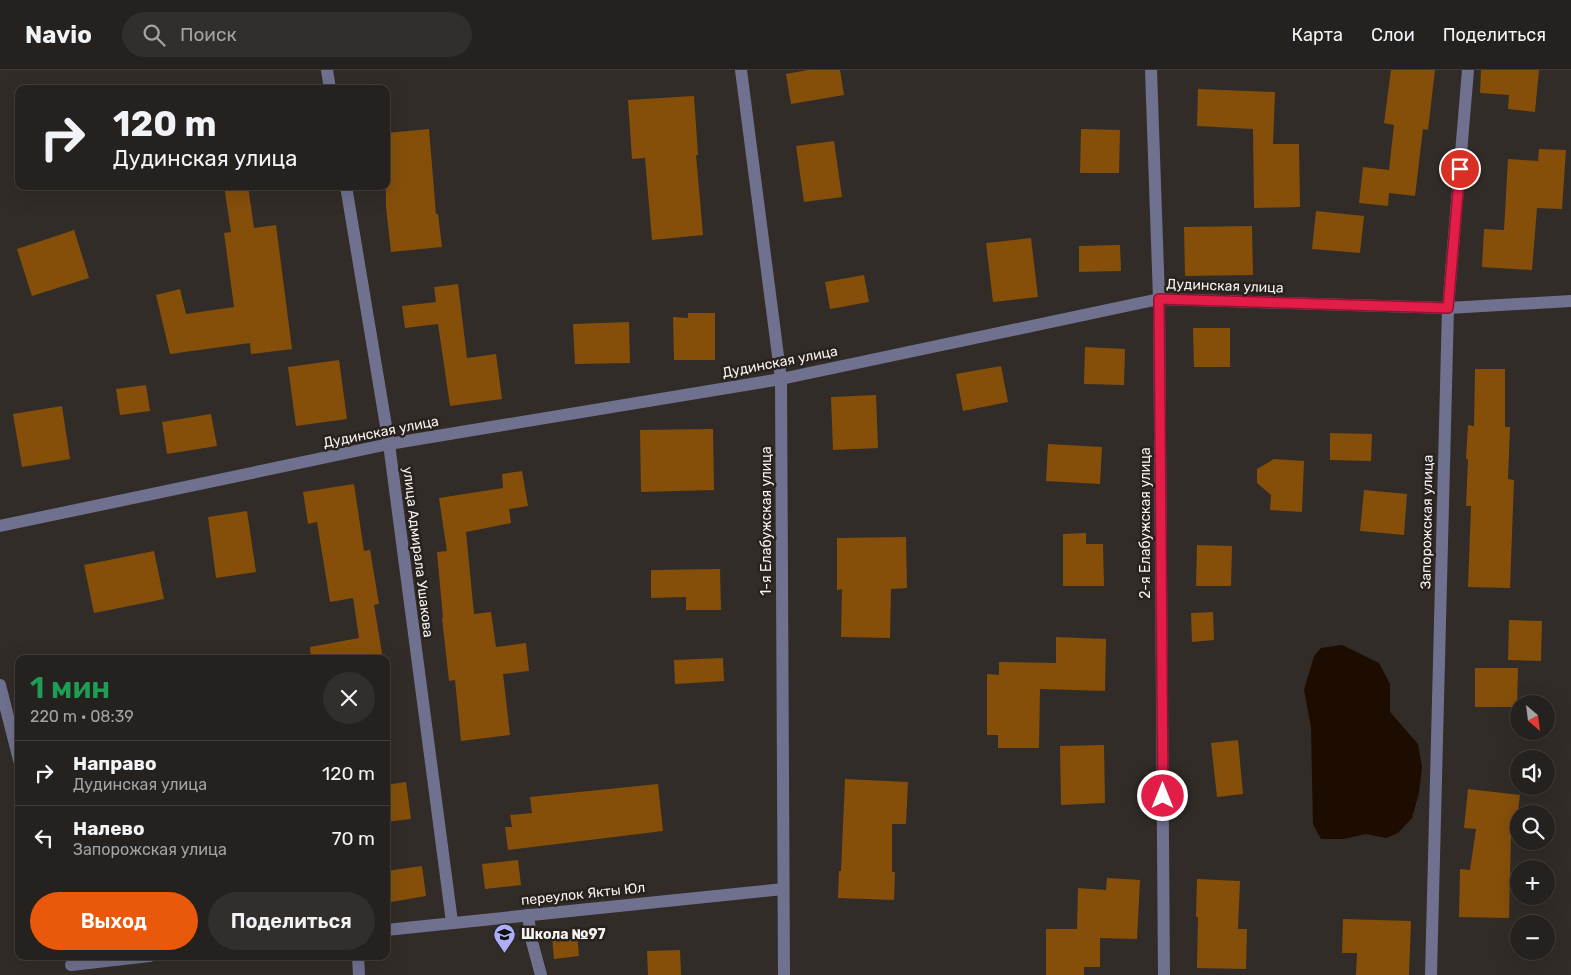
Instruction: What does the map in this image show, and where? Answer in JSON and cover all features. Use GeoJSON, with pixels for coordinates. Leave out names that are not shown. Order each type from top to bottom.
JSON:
{"type":"FeatureCollection","features":[{"type":"Feature","properties":{"kind":"street"},"geometry":{"type":"LineString","coordinates":[[327,70],[329,85]]}},
{"type":"Feature","properties":{"kind":"street","name":"1-я Елабужская улица"},"geometry":{"type":"LineString","coordinates":[[741,70],[781,379],[784,975]]}},
{"type":"Feature","properties":{"kind":"street","name":"2-я Елабужская улица"},"geometry":{"type":"LineString","coordinates":[[1151,70],[1159,299],[1164,975]]}},
{"type":"Feature","properties":{"kind":"street","name":"Запорожская улица"},"geometry":{"type":"LineString","coordinates":[[1431,975],[1448,308],[1468,70]]}},
{"type":"Feature","properties":{"kind":"street","name":"улица Адмирала Ушакова"},"geometry":{"type":"LineString","coordinates":[[347,190],[389,444],[452,922]]}},
{"type":"Feature","properties":{"kind":"street","name":"Дудинская улица"},"geometry":{"type":"LineString","coordinates":[[0,526],[389,444],[781,379],[1159,299],[1448,308],[1571,301]]}},
{"type":"Feature","properties":{"kind":"street"},"geometry":{"type":"LineString","coordinates":[[0,685],[15,744]]}},
{"type":"Feature","properties":{"kind":"street","name":"переулок Якты Юл"},"geometry":{"type":"LineString","coordinates":[[390,930],[783,889]]}},
{"type":"Feature","properties":{"kind":"street"},"geometry":{"type":"LineString","coordinates":[[528,915],[531,938],[541,975]]}},
{"type":"Feature","properties":{"kind":"street"},"geometry":{"type":"LineString","coordinates":[[71,965],[115,960]]}},
{"type":"Feature","properties":{"kind":"street"},"geometry":{"type":"LineString","coordinates":[[358,960],[359,975]]}},
{"type":"Feature","properties":{"kind":"shaded area"},"geometry":{"type":"Polygon","coordinates":[[[1342,645],[1379,663],[1390,684],[1390,712],[1418,744],[1422,767],[1419,793],[1412,818],[1398,833],[1386,838],[1366,834],[1343,839],[1321,839],[1313,824],[1311,727],[1304,690],[1314,656],[1321,648],[1342,645]]]}},
{"type":"Feature","properties":{"kind":"building"},"geometry":{"type":"Polygon","coordinates":[[[808,70],[840,70],[844,95],[791,104],[786,74],[808,70]]]}},
{"type":"Feature","properties":{"kind":"building"},"geometry":{"type":"Polygon","coordinates":[[[1391,70],[1435,70],[1428,130],[1423,129],[1415,196],[1389,193],[1388,206],[1359,203],[1363,167],[1389,170],[1394,125],[1384,123],[1391,70]]]}},
{"type":"Feature","properties":{"kind":"building"},"geometry":{"type":"Polygon","coordinates":[[[1481,70],[1539,70],[1535,112],[1508,109],[1509,95],[1480,93],[1481,70]]]}},
{"type":"Feature","properties":{"kind":"building"},"geometry":{"type":"Polygon","coordinates":[[[1198,89],[1275,92],[1273,144],[1299,144],[1300,207],[1254,208],[1253,129],[1197,126],[1198,89]]]}},
{"type":"Feature","properties":{"kind":"building"},"geometry":{"type":"Polygon","coordinates":[[[694,96],[698,155],[696,155],[703,235],[652,240],[645,158],[632,159],[628,100],[694,96]]]}},
{"type":"Feature","properties":{"kind":"building"},"geometry":{"type":"Polygon","coordinates":[[[429,129],[436,214],[438,214],[442,247],[391,252],[386,207],[386,190],[390,190],[390,133],[429,129]]]}},
{"type":"Feature","properties":{"kind":"building"},"geometry":{"type":"Polygon","coordinates":[[[1081,129],[1120,130],[1119,173],[1080,173],[1081,129]]]}},
{"type":"Feature","properties":{"kind":"building"},"geometry":{"type":"Polygon","coordinates":[[[834,141],[842,197],[804,202],[796,146],[834,141]]]}},
{"type":"Feature","properties":{"kind":"building"},"geometry":{"type":"Polygon","coordinates":[[[1539,149],[1566,150],[1562,209],[1537,208],[1532,270],[1482,267],[1484,229],[1504,230],[1508,159],[1538,161],[1539,149]]]}},
{"type":"Feature","properties":{"kind":"building"},"geometry":{"type":"Polygon","coordinates":[[[225,190],[249,190],[254,228],[276,225],[292,349],[251,354],[250,343],[170,354],[156,295],[180,289],[186,314],[234,307],[224,233],[231,232],[225,190]]]}},
{"type":"Feature","properties":{"kind":"building"},"geometry":{"type":"Polygon","coordinates":[[[1316,211],[1364,216],[1360,253],[1312,249],[1316,211]]]}},
{"type":"Feature","properties":{"kind":"building"},"geometry":{"type":"Polygon","coordinates":[[[1252,226],[1253,275],[1185,276],[1184,227],[1252,226]]]}},
{"type":"Feature","properties":{"kind":"building"},"geometry":{"type":"Polygon","coordinates":[[[74,230],[89,278],[32,296],[17,249],[74,230]]]}},
{"type":"Feature","properties":{"kind":"building"},"geometry":{"type":"Polygon","coordinates":[[[1031,238],[1038,297],[993,302],[986,243],[1031,238]]]}},
{"type":"Feature","properties":{"kind":"building"},"geometry":{"type":"Polygon","coordinates":[[[1120,245],[1121,271],[1079,272],[1079,246],[1120,245]]]}},
{"type":"Feature","properties":{"kind":"building"},"geometry":{"type":"Polygon","coordinates":[[[864,275],[869,302],[830,309],[825,282],[864,275]]]}},
{"type":"Feature","properties":{"kind":"building"},"geometry":{"type":"Polygon","coordinates":[[[458,284],[467,358],[496,354],[502,399],[450,406],[438,324],[405,328],[402,306],[436,302],[434,287],[458,284]]]}},
{"type":"Feature","properties":{"kind":"building"},"geometry":{"type":"Polygon","coordinates":[[[688,313],[715,313],[715,360],[674,360],[673,317],[688,318],[688,313]]]}},
{"type":"Feature","properties":{"kind":"building"},"geometry":{"type":"Polygon","coordinates":[[[629,322],[630,363],[575,364],[573,324],[629,322]]]}},
{"type":"Feature","properties":{"kind":"building"},"geometry":{"type":"Polygon","coordinates":[[[1193,328],[1230,328],[1230,367],[1194,367],[1193,328]]]}},
{"type":"Feature","properties":{"kind":"building"},"geometry":{"type":"Polygon","coordinates":[[[1085,347],[1125,349],[1124,385],[1084,384],[1085,347]]]}},
{"type":"Feature","properties":{"kind":"building"},"geometry":{"type":"Polygon","coordinates":[[[339,360],[347,419],[296,426],[288,367],[339,360]]]}},
{"type":"Feature","properties":{"kind":"building"},"geometry":{"type":"Polygon","coordinates":[[[1001,366],[1008,402],[963,411],[956,374],[1001,366]]]}},
{"type":"Feature","properties":{"kind":"building"},"geometry":{"type":"Polygon","coordinates":[[[1475,369],[1505,369],[1505,427],[1510,427],[1508,479],[1514,480],[1510,588],[1468,587],[1471,506],[1466,506],[1468,459],[1466,459],[1468,425],[1474,426],[1475,369]]]}},
{"type":"Feature","properties":{"kind":"building"},"geometry":{"type":"Polygon","coordinates":[[[146,385],[150,411],[120,415],[116,389],[146,385]]]}},
{"type":"Feature","properties":{"kind":"building"},"geometry":{"type":"Polygon","coordinates":[[[876,395],[878,448],[833,450],[831,397],[876,395]]]}},
{"type":"Feature","properties":{"kind":"building"},"geometry":{"type":"Polygon","coordinates":[[[62,406],[70,459],[22,467],[13,414],[62,406]]]}},
{"type":"Feature","properties":{"kind":"building"},"geometry":{"type":"Polygon","coordinates":[[[211,414],[217,446],[167,454],[162,422],[211,414]]]}},
{"type":"Feature","properties":{"kind":"building"},"geometry":{"type":"Polygon","coordinates":[[[713,429],[714,490],[641,492],[640,430],[713,429]]]}},
{"type":"Feature","properties":{"kind":"building"},"geometry":{"type":"Polygon","coordinates":[[[1330,433],[1372,434],[1371,461],[1330,460],[1330,433]]]}},
{"type":"Feature","properties":{"kind":"building"},"geometry":{"type":"Polygon","coordinates":[[[1048,444],[1102,447],[1100,484],[1046,481],[1048,444]]]}},
{"type":"Feature","properties":{"kind":"building"},"geometry":{"type":"Polygon","coordinates":[[[1274,459],[1304,461],[1302,512],[1270,510],[1271,495],[1257,483],[1257,469],[1274,459]]]}},
{"type":"Feature","properties":{"kind":"building"},"geometry":{"type":"Polygon","coordinates":[[[522,471],[528,506],[509,509],[511,523],[466,532],[474,614],[491,612],[496,647],[526,643],[529,671],[503,674],[510,735],[461,741],[455,680],[449,681],[442,618],[437,552],[447,551],[439,498],[503,488],[502,474],[522,471]]]}},
{"type":"Feature","properties":{"kind":"building"},"geometry":{"type":"Polygon","coordinates":[[[354,484],[364,551],[370,550],[379,604],[374,605],[382,655],[311,655],[310,647],[359,638],[353,598],[330,602],[317,522],[308,524],[303,492],[354,484]]]}},
{"type":"Feature","properties":{"kind":"building"},"geometry":{"type":"Polygon","coordinates":[[[1364,490],[1407,494],[1404,535],[1360,531],[1364,490]]]}},
{"type":"Feature","properties":{"kind":"building"},"geometry":{"type":"Polygon","coordinates":[[[247,511],[256,572],[216,578],[208,517],[247,511]]]}},
{"type":"Feature","properties":{"kind":"building"},"geometry":{"type":"Polygon","coordinates":[[[1086,533],[1086,544],[1103,544],[1104,586],[1063,586],[1063,534],[1086,533]]]}},
{"type":"Feature","properties":{"kind":"building"},"geometry":{"type":"Polygon","coordinates":[[[906,537],[907,588],[891,589],[890,638],[841,637],[842,589],[837,590],[837,538],[906,537]]]}},
{"type":"Feature","properties":{"kind":"building"},"geometry":{"type":"Polygon","coordinates":[[[1197,545],[1232,546],[1231,586],[1196,586],[1197,545]]]}},
{"type":"Feature","properties":{"kind":"building"},"geometry":{"type":"Polygon","coordinates":[[[154,551],[164,599],[94,613],[84,565],[154,551]]]}},
{"type":"Feature","properties":{"kind":"building"},"geometry":{"type":"Polygon","coordinates":[[[720,569],[721,610],[686,610],[686,597],[651,598],[651,570],[720,569]]]}},
{"type":"Feature","properties":{"kind":"building"},"geometry":{"type":"Polygon","coordinates":[[[1213,612],[1214,640],[1192,642],[1191,613],[1213,612]]]}},
{"type":"Feature","properties":{"kind":"building"},"geometry":{"type":"Polygon","coordinates":[[[1509,620],[1542,621],[1541,661],[1508,660],[1509,620]]]}},
{"type":"Feature","properties":{"kind":"building"},"geometry":{"type":"Polygon","coordinates":[[[1056,637],[1106,639],[1105,691],[1040,689],[1039,748],[998,748],[998,735],[987,735],[987,674],[999,675],[999,662],[1056,663],[1056,637]]]}},
{"type":"Feature","properties":{"kind":"building"},"geometry":{"type":"Polygon","coordinates":[[[723,658],[724,681],[675,684],[674,660],[723,658]]]}},
{"type":"Feature","properties":{"kind":"building"},"geometry":{"type":"Polygon","coordinates":[[[1475,668],[1518,668],[1517,695],[1510,695],[1510,707],[1475,707],[1475,668]]]}},
{"type":"Feature","properties":{"kind":"building"},"geometry":{"type":"Polygon","coordinates":[[[1238,740],[1243,794],[1217,797],[1211,743],[1238,740]]]}},
{"type":"Feature","properties":{"kind":"building"},"geometry":{"type":"Polygon","coordinates":[[[1104,745],[1105,803],[1061,805],[1060,746],[1104,745]]]}},
{"type":"Feature","properties":{"kind":"building"},"geometry":{"type":"Polygon","coordinates":[[[845,779],[908,782],[906,824],[892,824],[892,872],[895,872],[894,900],[838,898],[845,779]]]}},
{"type":"Feature","properties":{"kind":"building"},"geometry":{"type":"Polygon","coordinates":[[[406,782],[411,819],[390,822],[390,784],[406,782]]]}},
{"type":"Feature","properties":{"kind":"building"},"geometry":{"type":"Polygon","coordinates":[[[658,784],[663,831],[508,850],[505,827],[512,827],[510,815],[532,813],[530,797],[658,784]]]}},
{"type":"Feature","properties":{"kind":"building"},"geometry":{"type":"Polygon","coordinates":[[[1468,789],[1520,795],[1519,805],[1510,805],[1509,918],[1459,917],[1460,869],[1470,870],[1476,829],[1464,828],[1468,789]]]}},
{"type":"Feature","properties":{"kind":"building"},"geometry":{"type":"Polygon","coordinates":[[[518,860],[521,885],[485,889],[482,864],[518,860]]]}},
{"type":"Feature","properties":{"kind":"building"},"geometry":{"type":"Polygon","coordinates":[[[422,866],[426,896],[391,902],[390,870],[422,866]]]}},
{"type":"Feature","properties":{"kind":"building"},"geometry":{"type":"Polygon","coordinates":[[[1107,878],[1140,880],[1137,939],[1100,938],[1100,967],[1084,967],[1084,975],[1046,975],[1046,929],[1077,929],[1078,888],[1106,890],[1107,878]]]}},
{"type":"Feature","properties":{"kind":"building"},"geometry":{"type":"Polygon","coordinates":[[[1197,879],[1240,881],[1238,929],[1247,929],[1246,969],[1197,968],[1197,879]]]}},
{"type":"Feature","properties":{"kind":"building"},"geometry":{"type":"Polygon","coordinates":[[[1343,919],[1411,921],[1409,975],[1356,975],[1357,953],[1342,953],[1343,919]]]}},
{"type":"Feature","properties":{"kind":"building"},"geometry":{"type":"Polygon","coordinates":[[[577,934],[579,956],[554,959],[552,937],[577,934]]]}},
{"type":"Feature","properties":{"kind":"building"},"geometry":{"type":"Polygon","coordinates":[[[680,950],[681,975],[648,975],[647,951],[680,950]]]}},
{"type":"Feature","properties":{"kind":"place","name":"Школа №97"},"geometry":{"type":"Point","coordinates":[505,953]}},
{"type":"Feature","properties":{"kind":"route"},"geometry":{"type":"LineString","coordinates":[[1163,796],[1159,299],[1448,308],[1460,169]]}}]}
